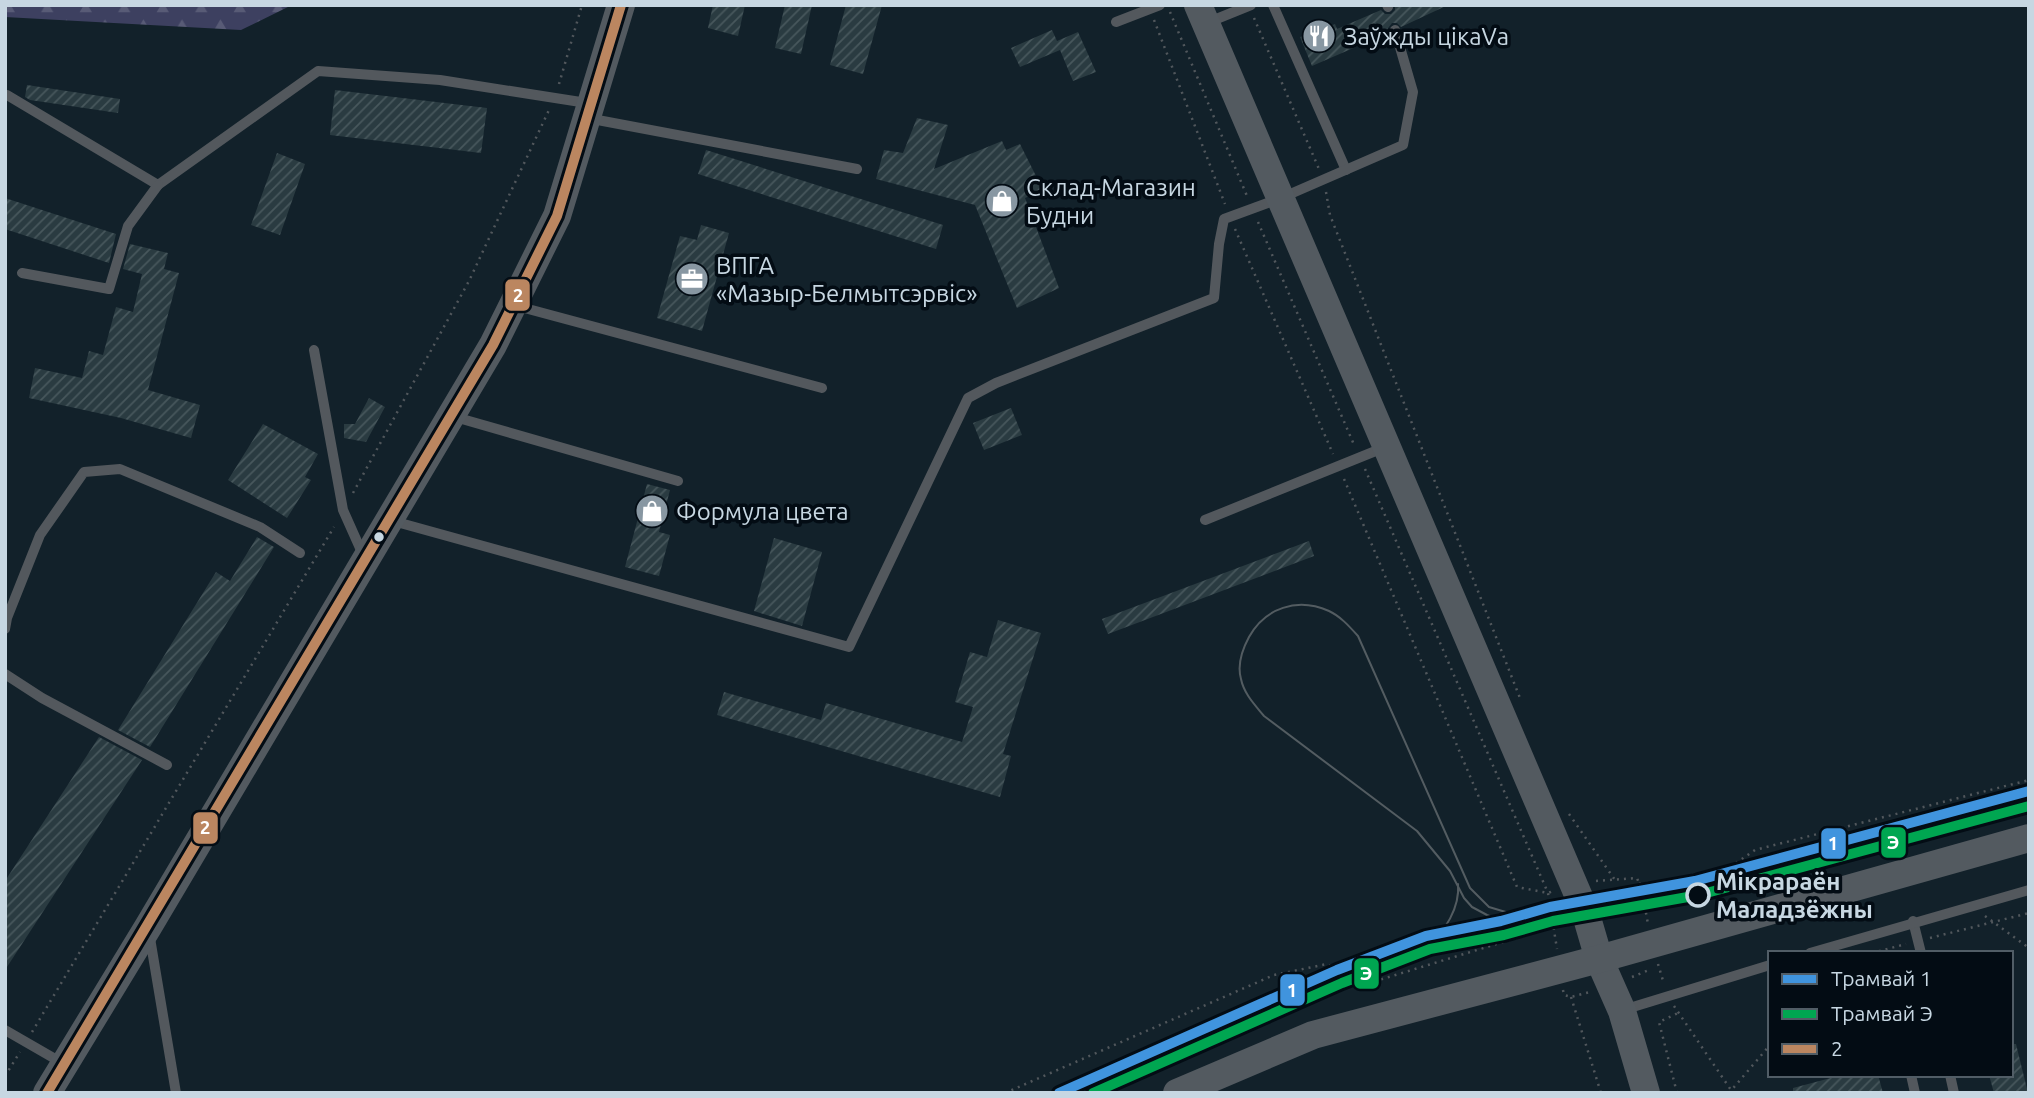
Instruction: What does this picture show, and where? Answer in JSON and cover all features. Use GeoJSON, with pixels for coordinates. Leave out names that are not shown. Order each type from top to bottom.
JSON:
{"type":"FeatureCollection","features":[{"type":"Feature","properties":{"kind":"main road"},"geometry":{"type":"LineString","coordinates":[[47,1093],[493,345],[557,216],[621,5]]}},
{"type":"Feature","properties":{"kind":"main road"},"geometry":{"type":"LineString","coordinates":[[1201,15],[1586,912],[1599,959],[1622,1011],[1646,1093]]}},
{"type":"Feature","properties":{"kind":"main road"},"geometry":{"type":"LineString","coordinates":[[1177,1093],[1313,1035],[1562,982],[1599,959],[2029,838]]}},
{"type":"Feature","properties":{"kind":"lane"},"geometry":{"type":"LineString","coordinates":[[1116,22],[1160,5]]}},
{"type":"Feature","properties":{"kind":"lane"},"geometry":{"type":"LineString","coordinates":[[1273,5],[1346,170]]}},
{"type":"Feature","properties":{"kind":"lane"},"geometry":{"type":"LineString","coordinates":[[1201,15],[1250,6]]}},
{"type":"Feature","properties":{"kind":"lane"},"geometry":{"type":"LineString","coordinates":[[389,520],[849,647],[968,398],[996,383],[1214,298],[1224,219],[1253,210],[1403,145],[1413,92],[1395,30]]}},
{"type":"Feature","properties":{"kind":"lane"},"geometry":{"type":"LineString","coordinates":[[22,272],[109,289],[128,226],[158,185],[318,71],[440,80],[857,169]]}},
{"type":"Feature","properties":{"kind":"lane"},"geometry":{"type":"LineString","coordinates":[[7,95],[158,185]]}},
{"type":"Feature","properties":{"kind":"lane"},"geometry":{"type":"LineString","coordinates":[[513,305],[822,388]]}},
{"type":"Feature","properties":{"kind":"lane"},"geometry":{"type":"LineString","coordinates":[[314,351],[343,510],[365,561]]}},
{"type":"Feature","properties":{"kind":"lane"},"geometry":{"type":"LineString","coordinates":[[451,416],[678,481]]}},
{"type":"Feature","properties":{"kind":"lane"},"geometry":{"type":"LineString","coordinates":[[1205,520],[1386,447]]}},
{"type":"Feature","properties":{"kind":"lane"},"geometry":{"type":"LineString","coordinates":[[5,629],[40,535],[84,472],[120,469],[260,527],[300,553]]}},
{"type":"Feature","properties":{"kind":"lane"},"geometry":{"type":"LineString","coordinates":[[5,674],[42,698],[167,765]]}},
{"type":"Feature","properties":{"kind":"lane"},"geometry":{"type":"LineString","coordinates":[[1817,951],[2029,890]]}},
{"type":"Feature","properties":{"kind":"lane"},"geometry":{"type":"LineString","coordinates":[[1913,922],[1920,951]]}},
{"type":"Feature","properties":{"kind":"lane"},"geometry":{"type":"LineString","coordinates":[[148,927],[176,1093]]}},
{"type":"Feature","properties":{"kind":"lane"},"geometry":{"type":"LineString","coordinates":[[1622,1011],[1768,966]]}},
{"type":"Feature","properties":{"kind":"lane"},"geometry":{"type":"LineString","coordinates":[[5,1030],[64,1064]]}},
{"type":"Feature","properties":{"kind":"path"},"geometry":{"type":"LineString","coordinates":[[1168,5],[1253,210],[1548,893],[1562,982]]}},
{"type":"Feature","properties":{"kind":"path"},"geometry":{"type":"LineString","coordinates":[[1250,6],[1324,180],[1330,215],[1520,698]]}},
{"type":"Feature","properties":{"kind":"path"},"geometry":{"type":"LineString","coordinates":[[1736,863],[1755,850],[2029,780]]}},
{"type":"Feature","properties":{"kind":"path"},"geometry":{"type":"LineString","coordinates":[[1568,811],[1615,880]]}},
{"type":"Feature","properties":{"kind":"path"},"geometry":{"type":"LineString","coordinates":[[1694,873],[1695,881]]}},
{"type":"Feature","properties":{"kind":"path"},"geometry":{"type":"LineString","coordinates":[[1640,884],[1648,883]]}},
{"type":"Feature","properties":{"kind":"path"},"geometry":{"type":"LineString","coordinates":[[1697,890],[1698,897]]}},
{"type":"Feature","properties":{"kind":"path"},"geometry":{"type":"LineString","coordinates":[[1971,905],[2029,948]]}},
{"type":"Feature","properties":{"kind":"path"},"geometry":{"type":"LineString","coordinates":[[1645,909],[1653,907]]}},
{"type":"Feature","properties":{"kind":"path"},"geometry":{"type":"LineString","coordinates":[[1880,951],[2029,913]]}},
{"type":"Feature","properties":{"kind":"path"},"geometry":{"type":"LineString","coordinates":[[1005,1093],[1274,975],[1327,964],[1337,970],[1353,988],[1553,927]]}},
{"type":"Feature","properties":{"kind":"path"},"geometry":{"type":"LineString","coordinates":[[1571,997],[1601,1093]]}},
{"type":"Feature","properties":{"kind":"path"},"geometry":{"type":"LineString","coordinates":[[1676,1093],[1658,1022],[1678,1013]]}},
{"type":"Feature","properties":{"kind":"path"},"geometry":{"type":"LineString","coordinates":[[1729,1093],[1768,1047]]}},
{"type":"Feature","properties":{"kind":"green space"},"geometry":{"type":"Polygon","coordinates":[[[5,5],[292,5],[241,30],[5,17],[5,5]]]}},
{"type":"Feature","properties":{"kind":"building"},"geometry":{"type":"Polygon","coordinates":[[[713,5],[745,5],[738,36],[708,28],[713,5]]]}},
{"type":"Feature","properties":{"kind":"building"},"geometry":{"type":"Polygon","coordinates":[[[785,5],[812,5],[801,54],[775,48],[785,5]]]}},
{"type":"Feature","properties":{"kind":"building"},"geometry":{"type":"Polygon","coordinates":[[[846,5],[882,5],[863,74],[830,65],[846,5]]]}},
{"type":"Feature","properties":{"kind":"building"},"geometry":{"type":"Polygon","coordinates":[[[1395,5],[1448,5],[1401,27],[1392,23],[1388,33],[1312,66],[1300,37],[1335,24],[1337,29],[1381,10],[1385,14],[1391,14],[1395,5]]]}},
{"type":"Feature","properties":{"kind":"building"},"geometry":{"type":"Polygon","coordinates":[[[1052,30],[1057,41],[1078,32],[1096,72],[1073,81],[1060,50],[1020,67],[1011,48],[1052,30]]]}},
{"type":"Feature","properties":{"kind":"building"},"geometry":{"type":"Polygon","coordinates":[[[27,85],[120,99],[118,113],[30,100],[25,97],[27,85]]]}},
{"type":"Feature","properties":{"kind":"building"},"geometry":{"type":"Polygon","coordinates":[[[335,90],[487,108],[481,153],[330,135],[335,90]]]}},
{"type":"Feature","properties":{"kind":"building"},"geometry":{"type":"Polygon","coordinates":[[[917,118],[948,125],[934,169],[1002,141],[1006,150],[1020,144],[1043,190],[1025,198],[1059,288],[1017,308],[975,205],[876,179],[884,150],[903,153],[917,118]]]}},
{"type":"Feature","properties":{"kind":"building"},"geometry":{"type":"Polygon","coordinates":[[[706,150],[943,225],[936,249],[698,174],[706,150]]]}},
{"type":"Feature","properties":{"kind":"building"},"geometry":{"type":"Polygon","coordinates":[[[277,153],[305,164],[280,235],[251,225],[277,153]]]}},
{"type":"Feature","properties":{"kind":"building"},"geometry":{"type":"Polygon","coordinates":[[[5,198],[116,234],[109,263],[5,229],[5,198]]]}},
{"type":"Feature","properties":{"kind":"building","name":"ВПГА «Мазыр-Белмытсэрвіс»"},"geometry":{"type":"Polygon","coordinates":[[[701,225],[729,233],[702,331],[657,318],[680,236],[697,240],[701,225]]]}},
{"type":"Feature","properties":{"kind":"building"},"geometry":{"type":"Polygon","coordinates":[[[130,244],[168,253],[164,269],[179,273],[148,390],[200,405],[191,438],[121,418],[29,398],[35,368],[82,378],[89,351],[103,355],[116,307],[133,312],[142,274],[123,269],[130,244]]]}},
{"type":"Feature","properties":{"kind":"building"},"geometry":{"type":"Polygon","coordinates":[[[369,398],[385,407],[366,442],[344,438],[344,424],[355,424],[369,398]]]}},
{"type":"Feature","properties":{"kind":"building"},"geometry":{"type":"Polygon","coordinates":[[[1011,408],[1022,435],[984,450],[973,423],[1011,408]]]}},
{"type":"Feature","properties":{"kind":"building"},"geometry":{"type":"Polygon","coordinates":[[[263,424],[318,454],[305,477],[311,480],[287,518],[228,480],[263,424]]]}},
{"type":"Feature","properties":{"kind":"building","name":"Формула цвета"},"geometry":{"type":"Polygon","coordinates":[[[647,484],[670,490],[659,532],[670,535],[659,576],[625,567],[647,484]]]}},
{"type":"Feature","properties":{"kind":"building"},"geometry":{"type":"Polygon","coordinates":[[[257,537],[274,547],[150,747],[118,730],[216,572],[230,581],[257,537]]]}},
{"type":"Feature","properties":{"kind":"building"},"geometry":{"type":"Polygon","coordinates":[[[774,538],[822,552],[802,626],[754,611],[774,538]]]}},
{"type":"Feature","properties":{"kind":"building"},"geometry":{"type":"Polygon","coordinates":[[[1309,541],[1314,556],[1108,634],[1102,619],[1309,541]]]}},
{"type":"Feature","properties":{"kind":"building"},"geometry":{"type":"Polygon","coordinates":[[[998,620],[1041,633],[1003,754],[1011,756],[1000,797],[717,715],[724,692],[821,720],[826,703],[962,742],[973,707],[955,702],[970,652],[987,657],[998,620]]]}},
{"type":"Feature","properties":{"kind":"building"},"geometry":{"type":"Polygon","coordinates":[[[99,737],[142,760],[5,970],[5,881],[99,737]]]}},
{"type":"Feature","properties":{"kind":"building"},"geometry":{"type":"Polygon","coordinates":[[[2013,1044],[2016,1044],[2028,1093],[1994,1093],[1990,1077],[2013,1077],[2013,1044]]]}},
{"type":"Feature","properties":{"kind":"building"},"geometry":{"type":"Polygon","coordinates":[[[1834,1077],[1879,1077],[1883,1093],[1793,1093],[1793,1088],[1834,1077]]]}},
{"type":"Feature","properties":{"kind":"tram line"},"geometry":{"type":"LineString","coordinates":[[1518,927],[1472,907],[1464,898],[1450,871],[1417,831],[1257,708],[1242,684],[1240,663],[1249,637],[1264,619],[1273,612],[1294,605],[1317,607],[1337,616],[1358,636],[1470,888],[1489,907],[1519,916]]}},
{"type":"Feature","properties":{"kind":"tram line","name":"1"},"geometry":{"type":"LineString","coordinates":[[1059,1093],[1337,970],[1426,936],[1501,921],[1550,907],[1695,881],[2029,791]]}},
{"type":"Feature","properties":{"kind":"tram line","name":"Э"},"geometry":{"type":"LineString","coordinates":[[1093,1093],[1342,983],[1430,949],[1504,935],[1553,921],[1699,895],[2029,806]]}},
{"type":"Feature","properties":{"kind":"tram line"},"geometry":{"type":"LineString","coordinates":[[1428,946],[1440,933],[1454,910],[1458,884]]}},
{"type":"Feature","properties":{"kind":"transit line","name":"2"},"geometry":{"type":"LineString","coordinates":[[47,1093],[493,345],[557,216],[621,5]]}},
{"type":"Feature","properties":{"kind":"place","name":"Заўжды цікаVа"},"geometry":{"type":"Point","coordinates":[1319,36]}},
{"type":"Feature","properties":{"kind":"place","name":"Склад-Магазин Будни"},"geometry":{"type":"Point","coordinates":[1002,201]}},
{"type":"Feature","properties":{"kind":"place","name":"ВПГА «Мазыр-Белмытсэрвіс»"},"geometry":{"type":"Point","coordinates":[692,279]}},
{"type":"Feature","properties":{"kind":"place","name":"Формула цвета"},"geometry":{"type":"Point","coordinates":[652,511]}},
{"type":"Feature","properties":{"kind":"place","name":"Мікрараён Маладзёжны"},"geometry":{"type":"Point","coordinates":[1698,895]}}]}
